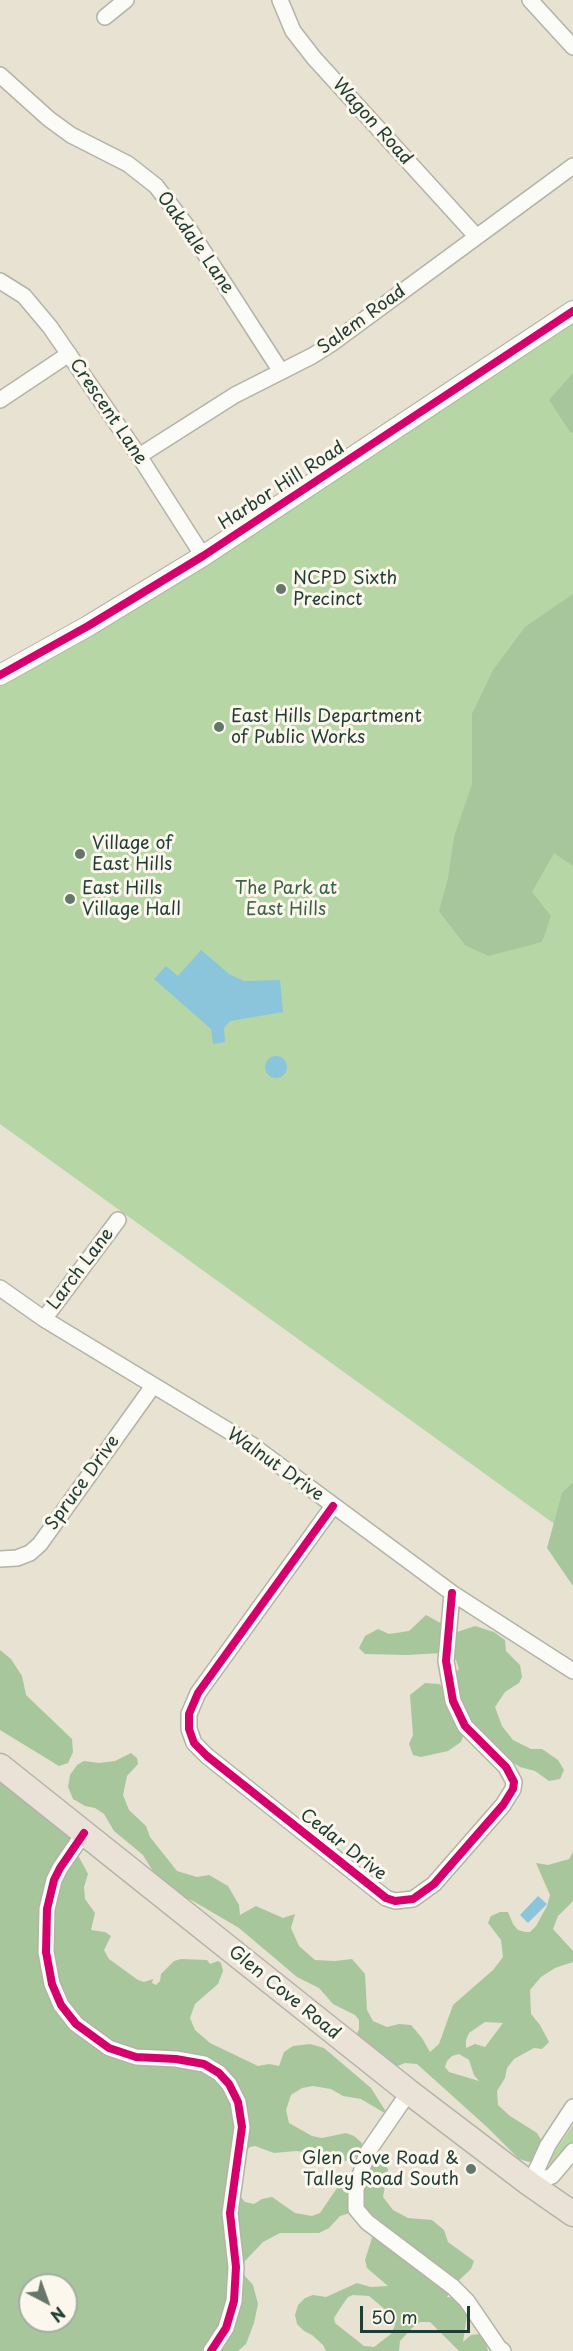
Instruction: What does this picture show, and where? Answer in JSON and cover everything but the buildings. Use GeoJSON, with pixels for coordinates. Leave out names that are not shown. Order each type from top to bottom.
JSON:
{"type":"FeatureCollection","features":[{"type":"Feature","properties":{"kind":"main road","name":"Glen Cove Road"},"geometry":{"type":"LineString","coordinates":[[0,1766],[409,2092],[573,2214]]}},
{"type":"Feature","properties":{"kind":"street"},"geometry":{"type":"LineString","coordinates":[[105,17],[126,0]]}},
{"type":"Feature","properties":{"kind":"street","name":"Wagon Road"},"geometry":{"type":"LineString","coordinates":[[280,0],[293,31],[314,58],[476,236]]}},
{"type":"Feature","properties":{"kind":"street"},"geometry":{"type":"LineString","coordinates":[[530,0],[573,47]]}},
{"type":"Feature","properties":{"kind":"street","name":"Oakdale Lane"},"geometry":{"type":"LineString","coordinates":[[0,75],[48,120],[71,135],[128,164],[156,186],[189,229],[280,370]]}},
{"type":"Feature","properties":{"kind":"street","name":"Salem Road"},"geometry":{"type":"LineString","coordinates":[[139,456],[215,407],[331,344],[573,166]]}},
{"type":"Feature","properties":{"kind":"street","name":"Crescent Lane"},"geometry":{"type":"LineString","coordinates":[[0,281],[24,296],[50,327],[139,456],[202,556]]}},
{"type":"Feature","properties":{"kind":"street","name":"Harbor Hill Road"},"geometry":{"type":"LineString","coordinates":[[0,675],[88,626],[202,556],[573,311]]}},
{"type":"Feature","properties":{"kind":"street"},"geometry":{"type":"LineString","coordinates":[[0,400],[69,354]]}},
{"type":"Feature","properties":{"kind":"street","name":"Larch Lane"},"geometry":{"type":"LineString","coordinates":[[44,1319],[118,1220]]}},
{"type":"Feature","properties":{"kind":"street","name":"Walnut Drive"},"geometry":{"type":"LineString","coordinates":[[0,1288],[44,1319],[252,1445],[452,1593],[573,1671]]}},
{"type":"Feature","properties":{"kind":"street","name":"Spruce Drive"},"geometry":{"type":"LineString","coordinates":[[0,1559],[17,1558],[40,1544],[153,1386]]}},
{"type":"Feature","properties":{"kind":"street","name":"Cedar Drive"},"geometry":{"type":"LineString","coordinates":[[333,1506],[198,1693],[189,1714],[189,1729],[194,1743],[207,1756],[386,1898],[395,1901],[413,1899],[434,1884],[504,1805],[513,1789],[514,1782],[506,1767],[465,1726],[453,1701],[446,1662],[452,1593]]}},
{"type":"Feature","properties":{"kind":"street"},"geometry":{"type":"LineString","coordinates":[[84,1833],[60,1868],[47,1909],[46,1952],[52,1984],[61,2005],[76,2024],[109,2048],[136,2057],[204,2064],[219,2073],[230,2084],[238,2102],[242,2127],[230,2213],[236,2267],[234,2301],[226,2328],[211,2351]]}},
{"type":"Feature","properties":{"kind":"street"},"geometry":{"type":"LineString","coordinates":[[409,2092],[367,2152],[356,2189],[356,2209],[367,2222],[453,2287],[467,2301],[500,2350]]}},
{"type":"Feature","properties":{"kind":"street"},"geometry":{"type":"LineString","coordinates":[[530,2184],[548,2145],[573,2107]]}},
{"type":"Feature","properties":{"kind":"street"},"geometry":{"type":"LineString","coordinates":[[530,2184],[552,2176],[573,2151]]}},
{"type":"Feature","properties":{"kind":"green space","name":"The Park at East Hills"},"geometry":{"type":"Polygon","coordinates":[[[573,311],[573,1523],[567,1533],[0,1124],[0,675],[573,311]]]}},
{"type":"Feature","properties":{"kind":"green space"},"geometry":{"type":"Polygon","coordinates":[[[573,373],[573,433],[570,432],[549,400],[573,373]]]}},
{"type":"Feature","properties":{"kind":"green space"},"geometry":{"type":"Polygon","coordinates":[[[573,594],[573,866],[554,853],[532,892],[551,916],[542,942],[488,956],[465,945],[439,911],[448,878],[454,837],[472,784],[472,714],[493,670],[525,627],[573,594]]]}},
{"type":"Feature","properties":{"kind":"green space"},"geometry":{"type":"Polygon","coordinates":[[[573,1482],[573,1586],[547,1548],[562,1493],[573,1482]]]}},
{"type":"Feature","properties":{"kind":"green space"},"geometry":{"type":"Polygon","coordinates":[[[426,1615],[457,1632],[475,1626],[494,1632],[505,1640],[506,1651],[520,1665],[522,1677],[519,1683],[505,1692],[495,1707],[502,1726],[513,1740],[531,1749],[542,1749],[558,1760],[564,1770],[560,1779],[549,1781],[535,1771],[520,1767],[465,1731],[461,1742],[448,1751],[421,1757],[413,1755],[409,1744],[413,1735],[410,1695],[425,1683],[439,1684],[447,1690],[454,1674],[459,1669],[456,1660],[442,1653],[365,1654],[359,1648],[365,1636],[378,1629],[389,1634],[409,1631],[426,1615]]]}},
{"type":"Feature","properties":{"kind":"green space"},"geometry":{"type":"Polygon","coordinates":[[[0,1650],[11,1659],[22,1676],[26,1695],[72,1739],[73,1752],[68,1763],[59,1766],[0,1730],[0,1650]]]}},
{"type":"Feature","properties":{"kind":"green space"},"geometry":{"type":"Polygon","coordinates":[[[131,1753],[137,1758],[138,1764],[127,1776],[123,1795],[129,1810],[146,1826],[150,1837],[177,1871],[197,1877],[209,1875],[228,1886],[239,1905],[240,1915],[256,1906],[283,1918],[295,1914],[291,1928],[299,1946],[315,1960],[352,1959],[365,1974],[367,2010],[373,2021],[387,2027],[399,2024],[411,2025],[430,2052],[439,2044],[453,2005],[493,1970],[503,1957],[501,1940],[488,1923],[491,1916],[500,1912],[508,1912],[518,1930],[530,1932],[547,1906],[550,1895],[536,1863],[548,1865],[569,1859],[573,1852],[573,1901],[558,1916],[553,1929],[573,1951],[573,1962],[555,1968],[541,1977],[530,1990],[531,2014],[549,2042],[542,2049],[534,2048],[514,2059],[507,2068],[505,2078],[497,2091],[498,2105],[510,2116],[537,2133],[543,2143],[536,2160],[529,2162],[519,2159],[417,2064],[405,2063],[395,2067],[356,2036],[359,2020],[355,2015],[333,2004],[319,1988],[297,1977],[239,1928],[193,1901],[171,1892],[160,1883],[143,1855],[114,1831],[104,1814],[73,1799],[68,1787],[70,1775],[77,1765],[84,1761],[99,1763],[115,1761],[131,1753]],[[485,2022],[469,2033],[466,2048],[475,2044],[485,2047],[503,2023],[485,2022]],[[459,2054],[452,2056],[445,2067],[449,2072],[479,2081],[474,2075],[469,2060],[459,2054]]]}},
{"type":"Feature","properties":{"kind":"green space"},"geometry":{"type":"Polygon","coordinates":[[[0,1766],[84,1833],[71,1858],[79,1857],[88,1874],[84,1887],[85,1899],[95,1913],[91,1930],[105,1932],[111,1936],[104,1950],[109,1959],[138,1980],[144,1982],[153,1979],[152,1983],[156,1985],[160,1981],[161,1974],[174,1961],[207,1960],[210,1964],[218,1961],[223,1971],[218,1984],[195,2004],[190,2018],[195,2030],[210,2043],[258,2066],[269,2064],[279,2066],[284,2052],[293,2046],[310,2044],[324,2048],[371,2088],[388,2115],[361,2099],[343,2096],[331,2089],[313,2086],[302,2088],[291,2095],[286,2110],[289,2123],[312,2136],[322,2138],[346,2133],[354,2136],[362,2143],[360,2153],[353,2159],[345,2161],[314,2153],[296,2151],[274,2153],[255,2146],[250,2147],[242,2154],[239,2195],[245,2202],[254,2204],[272,2197],[295,2213],[312,2216],[320,2213],[337,2188],[343,2185],[357,2192],[364,2173],[372,2163],[383,2163],[388,2169],[383,2197],[393,2210],[408,2218],[432,2220],[444,2230],[448,2242],[474,2261],[471,2269],[453,2286],[447,2297],[458,2298],[466,2305],[467,2315],[463,2342],[471,2335],[480,2334],[485,2338],[488,2351],[459,2351],[430,2322],[420,2322],[400,2341],[399,2351],[326,2351],[323,2345],[297,2324],[295,2315],[298,2305],[305,2298],[313,2295],[326,2297],[357,2283],[371,2287],[388,2286],[367,2268],[365,2260],[372,2238],[369,2227],[350,2213],[340,2216],[329,2228],[319,2233],[280,2233],[263,2242],[245,2261],[242,2268],[245,2276],[253,2285],[258,2304],[246,2344],[238,2351],[0,2351],[0,1766]],[[369,2296],[348,2297],[334,2318],[335,2323],[364,2346],[374,2347],[391,2334],[395,2325],[394,2317],[369,2296]]]}},
{"type":"Feature","properties":{"kind":"green space"},"geometry":{"type":"Polygon","coordinates":[[[573,2125],[573,2143],[557,2166],[551,2167],[548,2161],[573,2125]]]}},
{"type":"Feature","properties":{"kind":"water"},"geometry":{"type":"Polygon","coordinates":[[[201,950],[229,974],[244,981],[280,980],[283,1012],[230,1021],[224,1028],[225,1042],[213,1044],[211,1029],[154,979],[166,966],[178,976],[201,950]]]}},
{"type":"Feature","properties":{"kind":"water"},"geometry":{"type":"Polygon","coordinates":[[[276,1056],[284,1059],[287,1067],[284,1075],[276,1078],[268,1075],[265,1067],[268,1059],[276,1056]]]}},
{"type":"Feature","properties":{"kind":"water"},"geometry":{"type":"Polygon","coordinates":[[[538,1896],[547,1904],[528,1923],[520,1915],[538,1896]]]}},
{"type":"Feature","properties":{"kind":"cycle path"},"geometry":{"type":"LineString","coordinates":[[0,675],[88,626],[203,556],[573,311]]}},
{"type":"Feature","properties":{"kind":"cycle path"},"geometry":{"type":"LineString","coordinates":[[333,1506],[198,1693],[189,1714],[189,1729],[194,1743],[207,1756],[386,1898],[395,1901],[413,1899],[434,1884],[503,1805],[513,1789],[514,1782],[506,1767],[465,1726],[453,1701],[446,1661],[452,1593]]}},
{"type":"Feature","properties":{"kind":"cycle path"},"geometry":{"type":"LineString","coordinates":[[84,1833],[54,1880],[47,1909],[46,1952],[52,1984],[61,2005],[76,2024],[109,2048],[136,2057],[176,2059],[204,2064],[219,2073],[229,2084],[238,2102],[242,2127],[230,2213],[236,2267],[234,2301],[226,2328],[211,2351]]}},
{"type":"Feature","properties":{"kind":"place","name":"NCPD Sixth Precinct"},"geometry":{"type":"Point","coordinates":[281,589]}},
{"type":"Feature","properties":{"kind":"place","name":"East Hills Department of Public Works"},"geometry":{"type":"Point","coordinates":[219,727]}},
{"type":"Feature","properties":{"kind":"place","name":"Village of East Hills"},"geometry":{"type":"Point","coordinates":[80,854]}},
{"type":"Feature","properties":{"kind":"place","name":"East Hills Village Hall"},"geometry":{"type":"Point","coordinates":[70,899]}},
{"type":"Feature","properties":{"kind":"place","name":"Glen Cove Road & Talley Road South"},"geometry":{"type":"Point","coordinates":[471,2169]}}]}
